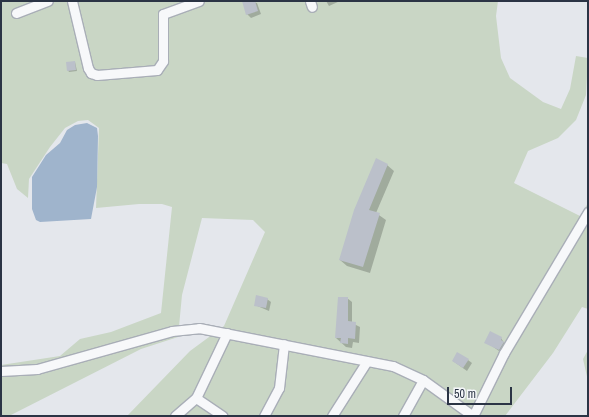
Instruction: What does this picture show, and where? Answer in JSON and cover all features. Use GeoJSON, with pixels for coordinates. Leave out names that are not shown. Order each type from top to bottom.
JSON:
{"type":"FeatureCollection","features":[{"type":"Feature","properties":{"kind":"street"},"geometry":{"type":"LineString","coordinates":[[16,13],[48,1]]}},
{"type":"Feature","properties":{"kind":"street"},"geometry":{"type":"LineString","coordinates":[[72,1],[88,68],[91,73],[97,75],[157,70],[163,61],[163,14],[199,1]]}},
{"type":"Feature","properties":{"kind":"street"},"geometry":{"type":"LineString","coordinates":[[1,371],[54,365],[183,329],[227,333],[393,366],[423,380],[473,416],[504,353],[588,212]]}},
{"type":"Feature","properties":{"kind":"street"},"geometry":{"type":"LineString","coordinates":[[174,416],[196,398],[227,333]]}},
{"type":"Feature","properties":{"kind":"street"},"geometry":{"type":"LineString","coordinates":[[264,416],[280,388],[284,344]]}},
{"type":"Feature","properties":{"kind":"street"},"geometry":{"type":"LineString","coordinates":[[332,416],[367,361]]}},
{"type":"Feature","properties":{"kind":"street"},"geometry":{"type":"LineString","coordinates":[[403,416],[423,380]]}},
{"type":"Feature","properties":{"kind":"street"},"geometry":{"type":"LineString","coordinates":[[196,398],[223,416]]}},
{"type":"Feature","properties":{"kind":"green space"},"geometry":{"type":"Polygon","coordinates":[[[1,1],[498,1],[496,16],[501,58],[510,78],[543,102],[561,109],[570,89],[576,56],[588,58],[586,95],[576,120],[558,138],[528,151],[514,183],[580,216],[588,203],[588,309],[582,307],[553,353],[505,416],[127,416],[190,351],[224,326],[265,232],[253,220],[202,218],[182,295],[178,337],[141,349],[9,416],[1,416],[1,365],[60,356],[80,339],[111,332],[161,313],[172,207],[162,204],[139,204],[96,208],[99,128],[88,120],[78,121],[65,128],[50,147],[29,179],[28,198],[17,189],[7,164],[1,163],[1,1]]]}},
{"type":"Feature","properties":{"kind":"green space"},"geometry":{"type":"Polygon","coordinates":[[[588,350],[588,381],[583,359],[588,350]]]}},
{"type":"Feature","properties":{"kind":"water"},"geometry":{"type":"Polygon","coordinates":[[[87,123],[97,128],[98,136],[97,187],[91,219],[40,222],[36,220],[32,209],[32,177],[46,155],[60,143],[67,130],[75,125],[87,123]]]}},
{"type":"Feature","properties":{"kind":"building"},"geometry":{"type":"Polygon","coordinates":[[[242,1],[255,1],[258,11],[246,15],[242,1]]]}},
{"type":"Feature","properties":{"kind":"building"},"geometry":{"type":"Polygon","coordinates":[[[75,61],[76,70],[67,71],[66,62],[75,61]]]}},
{"type":"Feature","properties":{"kind":"building"},"geometry":{"type":"Polygon","coordinates":[[[376,158],[388,164],[369,210],[380,213],[363,267],[339,260],[354,210],[376,158]]]}},
{"type":"Feature","properties":{"kind":"building"},"geometry":{"type":"Polygon","coordinates":[[[256,295],[268,298],[266,308],[254,306],[256,295]]]}},
{"type":"Feature","properties":{"kind":"building"},"geometry":{"type":"Polygon","coordinates":[[[338,297],[348,297],[348,321],[356,322],[355,339],[348,338],[348,344],[340,343],[341,338],[335,338],[338,297]]]}},
{"type":"Feature","properties":{"kind":"building"},"geometry":{"type":"Polygon","coordinates":[[[490,331],[502,337],[501,340],[504,342],[499,350],[484,343],[490,331]]]}},
{"type":"Feature","properties":{"kind":"building"},"geometry":{"type":"Polygon","coordinates":[[[457,352],[469,359],[463,368],[452,361],[457,352]]]}}]}
